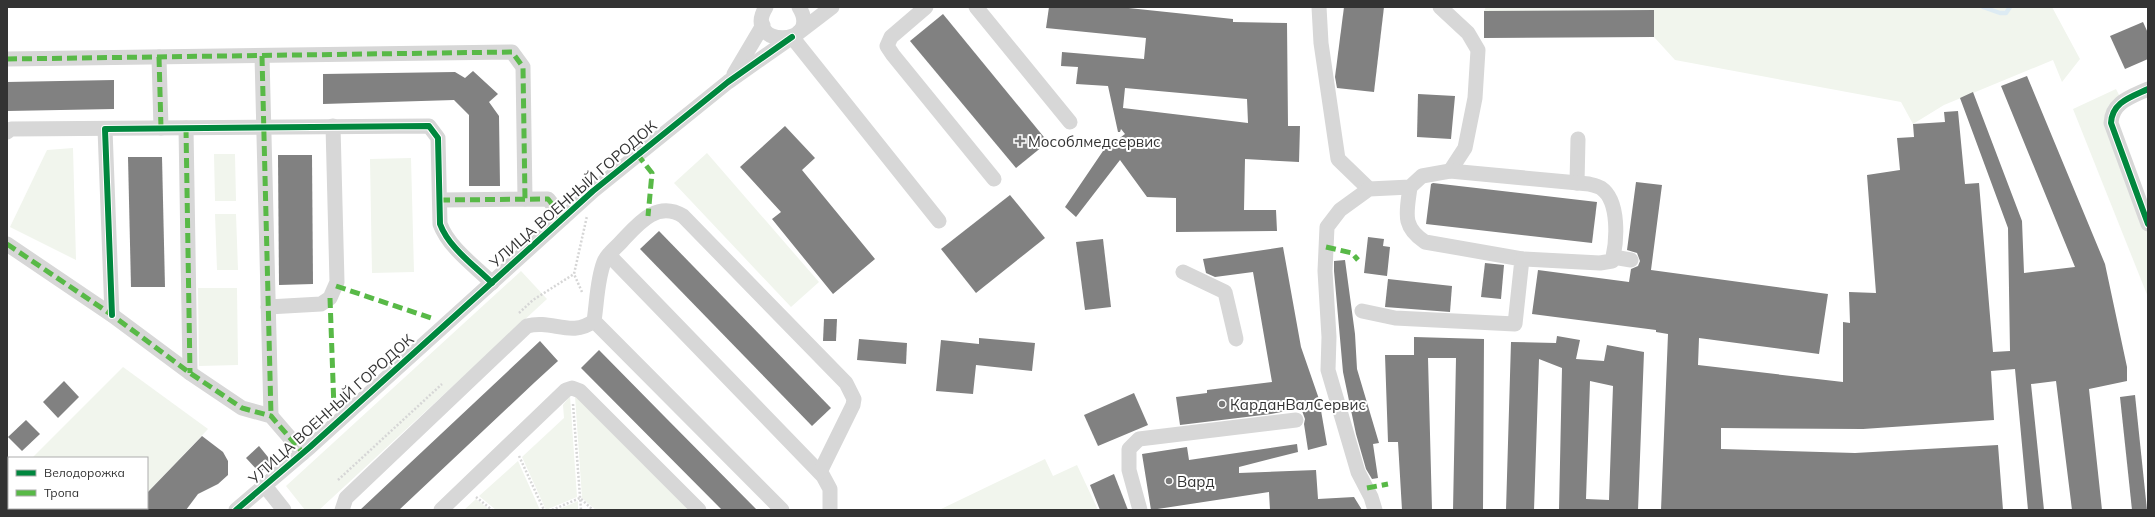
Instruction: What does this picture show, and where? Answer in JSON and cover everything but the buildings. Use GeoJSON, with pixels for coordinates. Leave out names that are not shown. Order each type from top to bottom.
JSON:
{"type":"FeatureCollection","features":[{"type":"Feature","properties":{"kind":"street"},"geometry":{"type":"LineString","coordinates":[[728,82],[742,62],[763,25],[763,15],[766,7]]}},
{"type":"Feature","properties":{"kind":"street"},"geometry":{"type":"LineString","coordinates":[[763,25],[768,33],[777,38],[786,39],[795,34],[803,20],[799,7]]}},
{"type":"Feature","properties":{"kind":"street","name":"УЛИЦА ВОЕННЫЙ ГОРОДОК"},"geometry":{"type":"LineString","coordinates":[[236,510],[303,453],[563,218],[637,154],[728,82],[832,7]]}},
{"type":"Feature","properties":{"kind":"street"},"geometry":{"type":"LineString","coordinates":[[926,7],[891,37],[887,46],[994,178]]}},
{"type":"Feature","properties":{"kind":"street"},"geometry":{"type":"LineString","coordinates":[[976,7],[1070,122]]}},
{"type":"Feature","properties":{"kind":"street"},"geometry":{"type":"LineString","coordinates":[[1319,7],[1321,43],[1338,159],[1369,189]]}},
{"type":"Feature","properties":{"kind":"street"},"geometry":{"type":"LineString","coordinates":[[1440,7],[1468,32],[1478,50],[1475,98],[1465,148],[1450,171]]}},
{"type":"Feature","properties":{"kind":"street"},"geometry":{"type":"LineString","coordinates":[[795,34],[939,221]]}},
{"type":"Feature","properties":{"kind":"street"},"geometry":{"type":"LineString","coordinates":[[7,59],[512,52],[523,67],[525,199]]}},
{"type":"Feature","properties":{"kind":"street"},"geometry":{"type":"LineString","coordinates":[[262,56],[271,416]]}},
{"type":"Feature","properties":{"kind":"street"},"geometry":{"type":"LineString","coordinates":[[159,57],[161,128]]}},
{"type":"Feature","properties":{"kind":"street"},"geometry":{"type":"LineString","coordinates":[[2148,89],[2122,101],[2112,112],[2112,129],[2148,224]]}},
{"type":"Feature","properties":{"kind":"street"},"geometry":{"type":"LineString","coordinates":[[268,307],[320,304],[330,298],[337,282],[333,126]]}},
{"type":"Feature","properties":{"kind":"street"},"geometry":{"type":"LineString","coordinates":[[7,132],[11,129],[429,126],[438,138],[440,224],[450,242],[492,283]]}},
{"type":"Feature","properties":{"kind":"street"},"geometry":{"type":"LineString","coordinates":[[186,128],[190,373]]}},
{"type":"Feature","properties":{"kind":"street"},"geometry":{"type":"LineString","coordinates":[[105,129],[112,315]]}},
{"type":"Feature","properties":{"kind":"street"},"geometry":{"type":"LineString","coordinates":[[1577,183],[1578,139]]}},
{"type":"Feature","properties":{"kind":"street"},"geometry":{"type":"LineString","coordinates":[[1375,510],[1371,497],[1358,472],[1328,370],[1329,337],[1325,271],[1328,227],[1340,210],[1369,189],[1410,187],[1422,176],[1450,171],[1589,184],[1601,188],[1610,200],[1614,212],[1615,248],[1612,261],[1600,263],[1522,259],[1425,242],[1413,234],[1406,221],[1410,187]]}},
{"type":"Feature","properties":{"kind":"street"},"geometry":{"type":"LineString","coordinates":[[440,200],[548,199],[563,218]]}},
{"type":"Feature","properties":{"kind":"street"},"geometry":{"type":"LineString","coordinates":[[342,510],[346,498],[350,494],[527,326],[542,324],[577,329],[586,327],[594,321],[604,261],[648,216],[662,211],[676,212],[683,216],[846,383],[854,399],[853,405],[820,472]]}},
{"type":"Feature","properties":{"kind":"street"},"geometry":{"type":"LineString","coordinates":[[7,244],[112,315],[190,373],[242,408],[271,416],[303,453]]}},
{"type":"Feature","properties":{"kind":"street"},"geometry":{"type":"LineString","coordinates":[[609,255],[820,472],[828,482],[830,489],[830,510]]}},
{"type":"Feature","properties":{"kind":"street"},"geometry":{"type":"LineString","coordinates":[[1613,257],[1631,260]]}},
{"type":"Feature","properties":{"kind":"street"},"geometry":{"type":"LineString","coordinates":[[1362,311],[1395,318],[1515,324],[1522,259]]}},
{"type":"Feature","properties":{"kind":"street"},"geometry":{"type":"LineString","coordinates":[[1183,272],[1225,292],[1236,339]]}},
{"type":"Feature","properties":{"kind":"street"},"geometry":{"type":"LineString","coordinates":[[594,321],[782,510]]}},
{"type":"Feature","properties":{"kind":"street"},"geometry":{"type":"LineString","coordinates":[[441,510],[513,443],[566,390],[572,388],[580,391],[699,510]]}},
{"type":"Feature","properties":{"kind":"street"},"geometry":{"type":"LineString","coordinates":[[1140,510],[1129,470],[1129,450],[1139,439],[1296,420]]}},
{"type":"Feature","properties":{"kind":"street"},"geometry":{"type":"LineString","coordinates":[[265,486],[284,510]]}},
{"type":"Feature","properties":{"kind":"path"},"geometry":{"type":"LineString","coordinates":[[583,294],[574,274],[588,214]]}},
{"type":"Feature","properties":{"kind":"path"},"geometry":{"type":"LineString","coordinates":[[516,316],[533,300],[574,274]]}},
{"type":"Feature","properties":{"kind":"path"},"geometry":{"type":"LineString","coordinates":[[338,480],[447,380]]}},
{"type":"Feature","properties":{"kind":"path"},"geometry":{"type":"LineString","coordinates":[[572,388],[581,510]]}},
{"type":"Feature","properties":{"kind":"path"},"geometry":{"type":"LineString","coordinates":[[513,443],[544,510]]}},
{"type":"Feature","properties":{"kind":"path"},"geometry":{"type":"LineString","coordinates":[[465,488],[492,510]]}},
{"type":"Feature","properties":{"kind":"path"},"geometry":{"type":"LineString","coordinates":[[552,510],[580,498]]}},
{"type":"Feature","properties":{"kind":"path"},"geometry":{"type":"LineString","coordinates":[[580,498],[593,510]]}},
{"type":"Feature","properties":{"kind":"shaded area"},"geometry":{"type":"Polygon","coordinates":[[[1486,7],[2052,7],[2080,59],[2062,82],[2053,60],[1944,105],[1913,124],[1901,102],[1675,60],[1654,37],[1654,10],[1484,11],[1486,7]]]}},
{"type":"Feature","properties":{"kind":"shaded area"},"geometry":{"type":"Polygon","coordinates":[[[2116,89],[2122,101],[2112,112],[2148,224],[2148,297],[2073,109],[2116,89]]]}},
{"type":"Feature","properties":{"kind":"shaded area"},"geometry":{"type":"Polygon","coordinates":[[[73,148],[76,260],[10,227],[47,150],[73,148]]]}},
{"type":"Feature","properties":{"kind":"shaded area"},"geometry":{"type":"Polygon","coordinates":[[[707,153],[819,282],[791,307],[674,183],[707,153]]]}},
{"type":"Feature","properties":{"kind":"shaded area"},"geometry":{"type":"Polygon","coordinates":[[[214,154],[235,154],[236,201],[215,201],[214,154]]]}},
{"type":"Feature","properties":{"kind":"shaded area"},"geometry":{"type":"Polygon","coordinates":[[[411,158],[414,272],[372,273],[370,159],[411,158]]]}},
{"type":"Feature","properties":{"kind":"shaded area"},"geometry":{"type":"Polygon","coordinates":[[[215,214],[236,214],[238,270],[217,270],[215,214]]]}},
{"type":"Feature","properties":{"kind":"shaded area"},"geometry":{"type":"Polygon","coordinates":[[[521,271],[547,299],[319,510],[305,510],[286,486],[521,271]]]}},
{"type":"Feature","properties":{"kind":"shaded area"},"geometry":{"type":"Polygon","coordinates":[[[198,288],[237,288],[238,365],[199,366],[198,288]]]}},
{"type":"Feature","properties":{"kind":"shaded area"},"geometry":{"type":"Polygon","coordinates":[[[123,367],[208,429],[148,492],[148,457],[33,457],[123,367]]]}},
{"type":"Feature","properties":{"kind":"shaded area"},"geometry":{"type":"Polygon","coordinates":[[[570,396],[577,497],[546,510],[522,457],[564,418],[563,405],[570,396]]]}},
{"type":"Feature","properties":{"kind":"shaded area"},"geometry":{"type":"Polygon","coordinates":[[[575,396],[691,510],[596,510],[582,498],[575,396]]]}},
{"type":"Feature","properties":{"kind":"shaded area"},"geometry":{"type":"Polygon","coordinates":[[[1045,459],[1053,476],[1077,465],[1098,510],[939,510],[1045,459]]]}},
{"type":"Feature","properties":{"kind":"shaded area"},"geometry":{"type":"Polygon","coordinates":[[[518,461],[540,510],[496,510],[479,496],[518,461]]]}},
{"type":"Feature","properties":{"kind":"shaded area"},"geometry":{"type":"Polygon","coordinates":[[[8,482],[8,509],[131,509],[7,510],[8,482]]]}},
{"type":"Feature","properties":{"kind":"shaded area"},"geometry":{"type":"Polygon","coordinates":[[[476,499],[490,510],[464,510],[476,499]]]}},
{"type":"Feature","properties":{"kind":"shaded area"},"geometry":{"type":"Polygon","coordinates":[[[578,501],[578,510],[557,510],[578,501]]]}},
{"type":"Feature","properties":{"kind":"waterway"},"geometry":{"type":"LineString","coordinates":[[1983,7],[2000,13],[2006,13],[2010,7]]}},
{"type":"Feature","properties":{"kind":"marked path"},"geometry":{"type":"LineString","coordinates":[[7,59],[512,52],[523,67],[525,199]]}},
{"type":"Feature","properties":{"kind":"marked path"},"geometry":{"type":"LineString","coordinates":[[262,56],[271,416]]}},
{"type":"Feature","properties":{"kind":"marked path"},"geometry":{"type":"LineString","coordinates":[[159,57],[161,128]]}},
{"type":"Feature","properties":{"kind":"marked path"},"geometry":{"type":"LineString","coordinates":[[186,128],[190,373]]}},
{"type":"Feature","properties":{"kind":"marked path"},"geometry":{"type":"LineString","coordinates":[[637,154],[652,173],[648,216]]}},
{"type":"Feature","properties":{"kind":"marked path"},"geometry":{"type":"LineString","coordinates":[[440,200],[548,199],[563,218]]}},
{"type":"Feature","properties":{"kind":"marked path"},"geometry":{"type":"LineString","coordinates":[[7,244],[112,315],[190,373],[242,408],[271,416],[303,453]]}},
{"type":"Feature","properties":{"kind":"marked path"},"geometry":{"type":"LineString","coordinates":[[1326,247],[1352,253],[1358,260]]}},
{"type":"Feature","properties":{"kind":"marked path"},"geometry":{"type":"LineString","coordinates":[[336,286],[431,318]]}},
{"type":"Feature","properties":{"kind":"marked path"},"geometry":{"type":"LineString","coordinates":[[330,298],[334,409]]}},
{"type":"Feature","properties":{"kind":"marked path"},"geometry":{"type":"LineString","coordinates":[[1367,488],[1388,484]]}},
{"type":"Feature","properties":{"kind":"cycle path"},"geometry":{"type":"LineString","coordinates":[[236,510],[310,447],[593,191],[728,82],[792,37]]}},
{"type":"Feature","properties":{"kind":"cycle path"},"geometry":{"type":"LineString","coordinates":[[2148,89],[2129,98],[2119,105],[2112,116],[2111,123],[2148,224]]}},
{"type":"Feature","properties":{"kind":"cycle path"},"geometry":{"type":"LineString","coordinates":[[112,315],[105,129],[429,126],[438,138],[440,224],[449,241],[492,283]]}},
{"type":"Feature","properties":{"kind":"place","name":"Мособлмедсервис"},"geometry":{"type":"Point","coordinates":[1020,141]}},
{"type":"Feature","properties":{"kind":"place","name":"КарданВалСервис"},"geometry":{"type":"Point","coordinates":[1222,404]}},
{"type":"Feature","properties":{"kind":"place","name":"Вард"},"geometry":{"type":"Point","coordinates":[1169,481]}}]}
